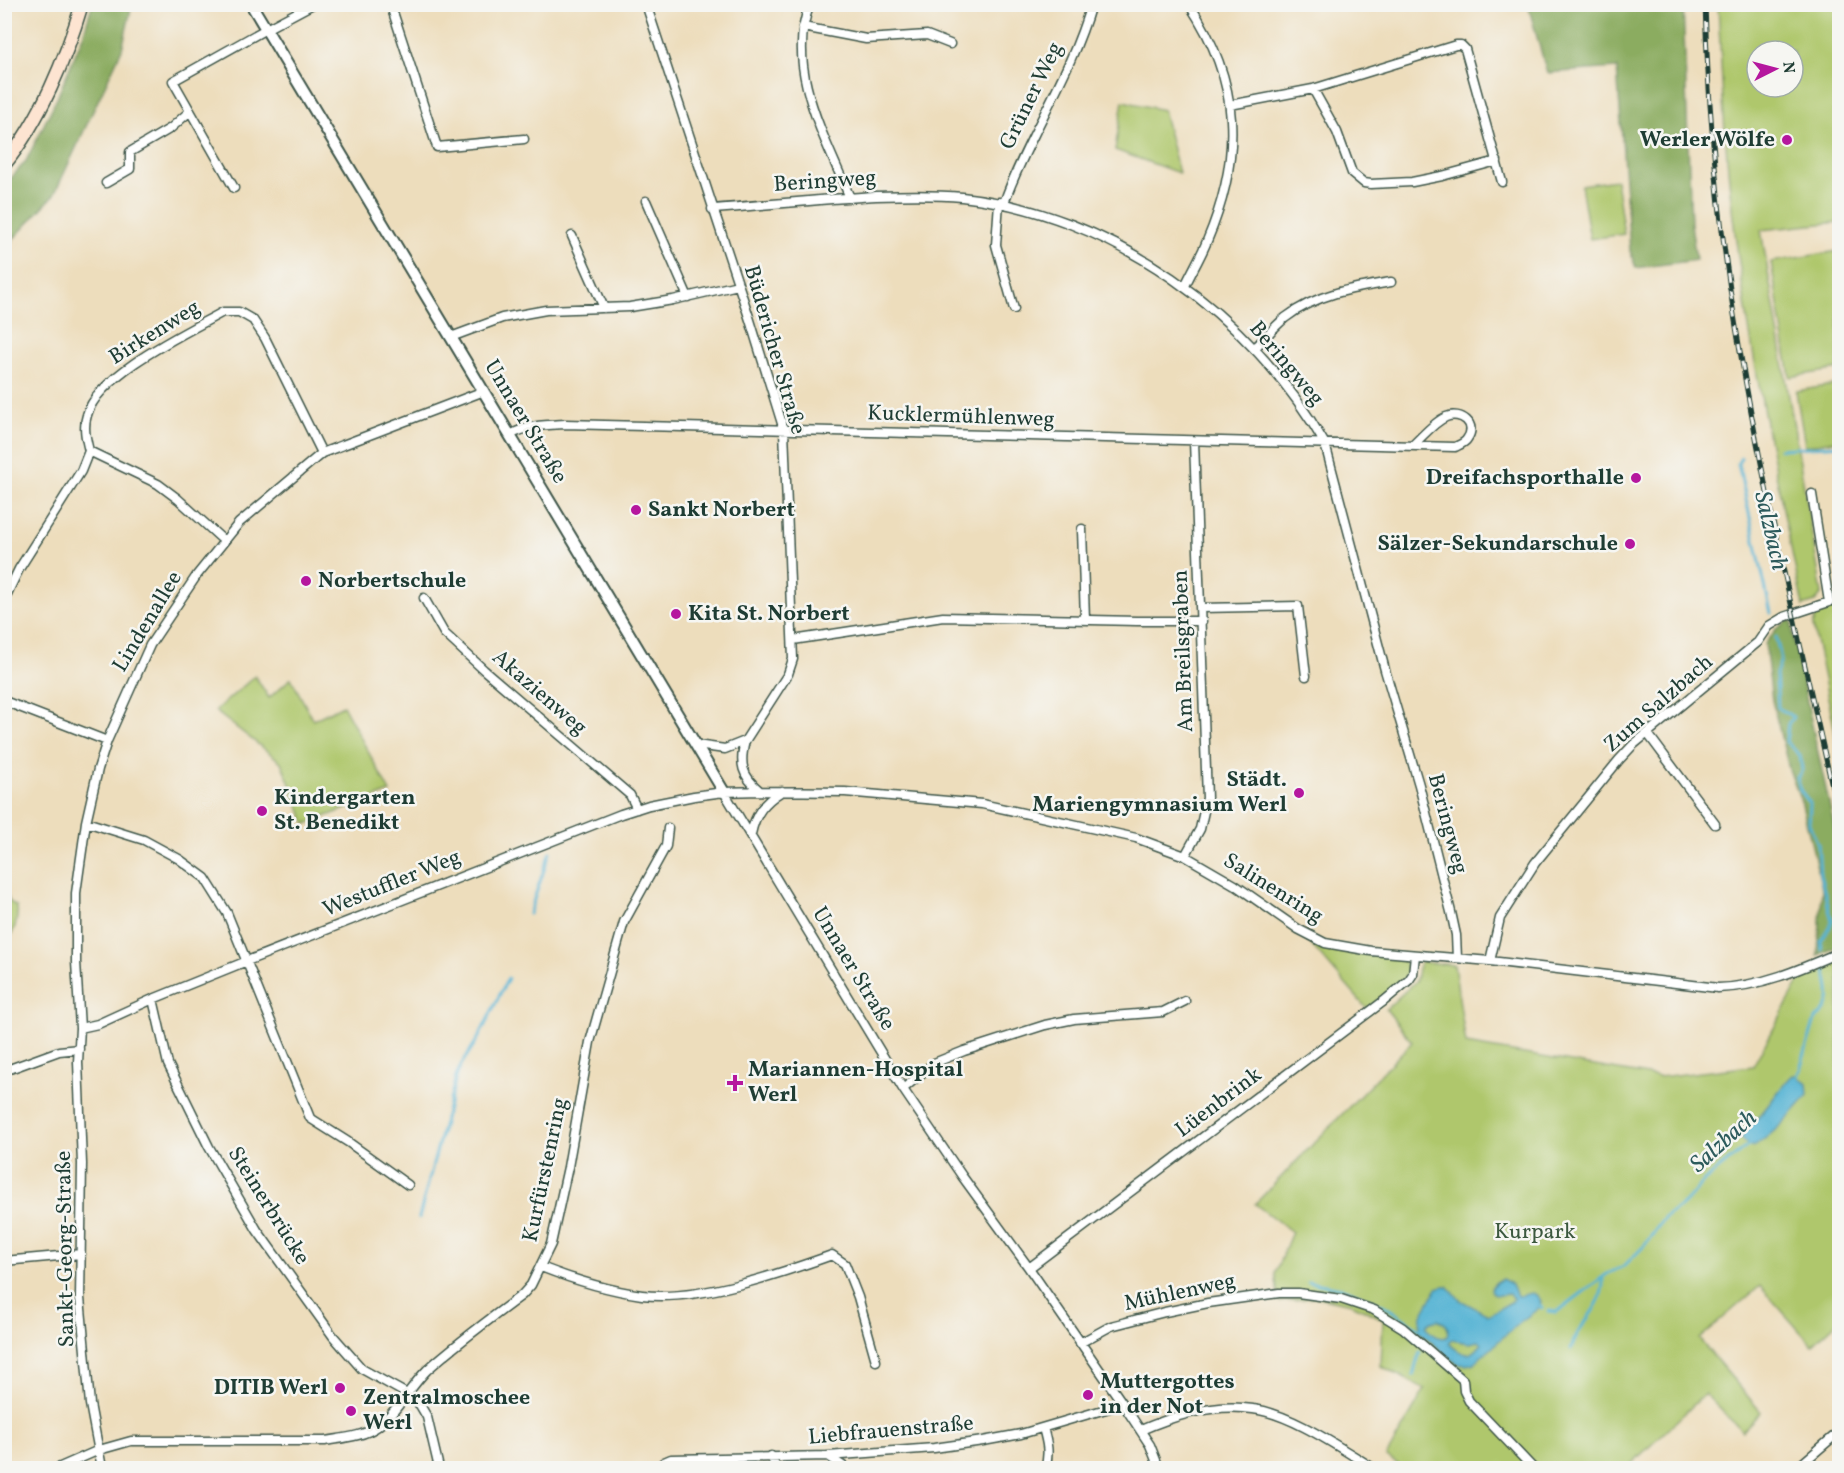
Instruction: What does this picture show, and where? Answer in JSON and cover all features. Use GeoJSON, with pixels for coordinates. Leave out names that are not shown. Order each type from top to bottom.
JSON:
{"type":"FeatureCollection","features":[{"type":"Feature","properties":{"kind":"main road"},"geometry":{"type":"LineString","coordinates":[[4,165],[15,153],[48,94],[74,33],[82,4]]}},
{"type":"Feature","properties":{"kind":"street","name":"Unnaer Straße"},"geometry":{"type":"LineString","coordinates":[[251,4],[903,1089],[1141,1430],[1159,1468]]}},
{"type":"Feature","properties":{"kind":"street"},"geometry":{"type":"LineString","coordinates":[[234,188],[173,81],[313,4]]}},
{"type":"Feature","properties":{"kind":"street"},"geometry":{"type":"LineString","coordinates":[[388,4],[392,9],[437,147],[524,139]]}},
{"type":"Feature","properties":{"kind":"street","name":"Büdericher Straße"},"geometry":{"type":"LineString","coordinates":[[646,4],[784,430],[793,659],[788,674],[745,741]]}},
{"type":"Feature","properties":{"kind":"street"},"geometry":{"type":"LineString","coordinates":[[810,4],[803,27],[801,47],[808,93],[850,198]]}},
{"type":"Feature","properties":{"kind":"street","name":"Grüner Weg"},"geometry":{"type":"LineString","coordinates":[[1014,309],[996,245],[1002,203],[1071,60],[1091,4]]}},
{"type":"Feature","properties":{"kind":"street"},"geometry":{"type":"LineString","coordinates":[[1185,286],[1207,242],[1224,192],[1233,140],[1230,105],[1223,72],[1213,45],[1189,4]]}},
{"type":"Feature","properties":{"kind":"street"},"geometry":{"type":"LineString","coordinates":[[803,27],[866,39],[927,35],[950,44]]}},
{"type":"Feature","properties":{"kind":"street"},"geometry":{"type":"LineString","coordinates":[[1230,105],[1313,88],[1461,45],[1465,49],[1502,182]]}},
{"type":"Feature","properties":{"kind":"street"},"geometry":{"type":"LineString","coordinates":[[1313,88],[1337,132],[1352,173],[1364,183],[1412,182],[1497,161]]}},
{"type":"Feature","properties":{"kind":"street"},"geometry":{"type":"LineString","coordinates":[[106,183],[130,169],[130,152],[171,129],[189,112]]}},
{"type":"Feature","properties":{"kind":"street","name":"Beringweg"},"geometry":{"type":"LineString","coordinates":[[712,209],[914,195],[960,197],[1002,203],[1097,234],[1141,258],[1185,286],[1254,349],[1308,416],[1324,444],[1452,912],[1457,958]]}},
{"type":"Feature","properties":{"kind":"street"},"geometry":{"type":"LineString","coordinates":[[646,201],[688,297]]}},
{"type":"Feature","properties":{"kind":"street"},"geometry":{"type":"LineString","coordinates":[[572,236],[604,308]]}},
{"type":"Feature","properties":{"kind":"street"},"geometry":{"type":"LineString","coordinates":[[1254,349],[1284,319],[1314,300],[1349,288],[1391,282]]}},
{"type":"Feature","properties":{"kind":"street"},"geometry":{"type":"LineString","coordinates":[[451,337],[502,318],[546,310],[630,307],[738,285]]}},
{"type":"Feature","properties":{"kind":"street","name":"Birkenweg"},"geometry":{"type":"LineString","coordinates":[[89,451],[84,431],[86,415],[92,402],[119,374],[151,352],[223,312],[239,312],[253,321],[265,338],[322,453]]}},
{"type":"Feature","properties":{"kind":"street","name":"Lindenallee"},"geometry":{"type":"LineString","coordinates":[[80,1028],[76,962],[76,893],[86,822],[107,741],[150,645],[197,574],[239,524],[322,453],[484,391]]}},
{"type":"Feature","properties":{"kind":"street","name":"Kucklermühlenweg"},"geometry":{"type":"LineString","coordinates":[[510,435],[536,425],[565,424],[1455,447],[1467,439],[1470,434],[1469,424],[1461,416],[1449,416],[1434,425],[1413,445]]}},
{"type":"Feature","properties":{"kind":"street","name":"Am Breilsgraben"},"geometry":{"type":"LineString","coordinates":[[1185,856],[1200,829],[1207,798],[1194,441]]}},
{"type":"Feature","properties":{"kind":"street"},"geometry":{"type":"LineString","coordinates":[[4,600],[48,520],[81,471],[89,451],[158,484],[224,541]]}},
{"type":"Feature","properties":{"kind":"street","name":"Zum Salzbach"},"geometry":{"type":"LineString","coordinates":[[1490,961],[1500,918],[1534,862],[1633,745],[1758,642],[1768,626],[1784,617],[1829,602],[1812,494]]}},
{"type":"Feature","properties":{"kind":"street"},"geometry":{"type":"LineString","coordinates":[[1082,529],[1085,620]]}},
{"type":"Feature","properties":{"kind":"street","name":"Akazienweg"},"geometry":{"type":"LineString","coordinates":[[424,598],[444,633],[630,795],[637,809]]}},
{"type":"Feature","properties":{"kind":"street"},"geometry":{"type":"LineString","coordinates":[[1201,608],[1298,606],[1306,676]]}},
{"type":"Feature","properties":{"kind":"street"},"geometry":{"type":"LineString","coordinates":[[793,640],[943,617],[1202,621]]}},
{"type":"Feature","properties":{"kind":"street"},"geometry":{"type":"LineString","coordinates":[[4,701],[107,741]]}},
{"type":"Feature","properties":{"kind":"street"},"geometry":{"type":"LineString","coordinates":[[1648,734],[1715,824]]}},
{"type":"Feature","properties":{"kind":"street"},"geometry":{"type":"LineString","coordinates":[[696,745],[725,749],[745,741],[744,774],[760,791]]}},
{"type":"Feature","properties":{"kind":"street"},"geometry":{"type":"LineString","coordinates":[[751,834],[757,814],[764,803],[782,791]]}},
{"type":"Feature","properties":{"kind":"street","name":"Salinenring"},"geometry":{"type":"LineString","coordinates":[[724,792],[845,792],[982,804],[1136,838],[1185,856],[1235,885],[1298,929],[1325,943],[1371,951],[1490,961],[1718,987],[1736,987],[1785,974],[1839,952]]}},
{"type":"Feature","properties":{"kind":"street","name":"Westuffler Weg"},"geometry":{"type":"LineString","coordinates":[[80,1028],[98,1024],[153,999],[393,902],[637,809],[724,792]]}},
{"type":"Feature","properties":{"kind":"street"},"geometry":{"type":"LineString","coordinates":[[86,822],[144,840],[179,859],[205,878],[226,913],[247,961],[309,1118],[348,1142],[408,1185]]}},
{"type":"Feature","properties":{"kind":"street","name":"Kurfürstenring"},"geometry":{"type":"LineString","coordinates":[[58,1468],[99,1450],[131,1441],[325,1441],[366,1432],[377,1426],[425,1372],[531,1285],[551,1244],[568,1167],[590,1042],[614,954],[624,922],[666,846],[668,828]]}},
{"type":"Feature","properties":{"kind":"street","name":"Lüenbrink"},"geometry":{"type":"LineString","coordinates":[[1029,1268],[1368,1014],[1409,980],[1413,974],[1415,955]]}},
{"type":"Feature","properties":{"kind":"street","name":"Steinerbrücke"},"geometry":{"type":"LineString","coordinates":[[153,999],[168,1064],[209,1147],[257,1230],[333,1336],[362,1369],[407,1394],[420,1405],[427,1417],[439,1468]]}},
{"type":"Feature","properties":{"kind":"street"},"geometry":{"type":"LineString","coordinates":[[903,1089],[934,1063],[1045,1025],[1074,1019],[1163,1012],[1185,1001]]}},
{"type":"Feature","properties":{"kind":"street","name":"Sankt-Georg-Straße"},"geometry":{"type":"LineString","coordinates":[[80,1028],[82,1164],[80,1298],[90,1404],[102,1468]]}},
{"type":"Feature","properties":{"kind":"street"},"geometry":{"type":"LineString","coordinates":[[4,1071],[58,1051],[79,1048]]}},
{"type":"Feature","properties":{"kind":"street"},"geometry":{"type":"LineString","coordinates":[[4,1261],[81,1254]]}},
{"type":"Feature","properties":{"kind":"street"},"geometry":{"type":"LineString","coordinates":[[541,1267],[582,1283],[614,1290],[644,1295],[676,1295],[723,1288],[789,1270],[832,1255],[845,1264],[858,1297],[876,1361]]}},
{"type":"Feature","properties":{"kind":"street","name":"Mühlenweg"},"geometry":{"type":"LineString","coordinates":[[1080,1343],[1111,1326],[1144,1316],[1208,1303],[1291,1292],[1357,1303],[1403,1328],[1463,1380],[1464,1391],[1469,1401],[1533,1468]]}},
{"type":"Feature","properties":{"kind":"street","name":"Liebfrauenstraße"},"geometry":{"type":"LineString","coordinates":[[658,1468],[671,1459],[828,1456],[934,1448],[1021,1434],[1123,1404]]}},
{"type":"Feature","properties":{"kind":"street"},"geometry":{"type":"LineString","coordinates":[[1141,1430],[1163,1420],[1212,1409],[1255,1409],[1274,1414],[1335,1444],[1373,1468]]}},
{"type":"Feature","properties":{"kind":"street"},"geometry":{"type":"LineString","coordinates":[[1043,1428],[1048,1446],[1045,1468]]}},
{"type":"Feature","properties":{"kind":"street"},"geometry":{"type":"LineString","coordinates":[[1797,1468],[1839,1431]]}},
{"type":"Feature","properties":{"kind":"street"},"geometry":{"type":"LineString","coordinates":[[771,1456],[776,1468]]}},
{"type":"Feature","properties":{"kind":"street"},"geometry":{"type":"LineString","coordinates":[[828,1456],[846,1468]]}},
{"type":"Feature","properties":{"kind":"green space"},"geometry":{"type":"Polygon","coordinates":[[[92,5],[132,5],[122,49],[54,195],[5,248],[5,185],[26,161],[57,98],[83,36],[92,5]]]}},
{"type":"Feature","properties":{"kind":"green space"},"geometry":{"type":"Polygon","coordinates":[[[1528,5],[1683,5],[1691,224],[1696,260],[1636,268],[1630,251],[1617,68],[1547,73],[1528,5]]]}},
{"type":"Feature","properties":{"kind":"green space"},"geometry":{"type":"Polygon","coordinates":[[[1718,5],[1839,5],[1839,222],[1761,230],[1822,594],[1815,602],[1803,606],[1766,424],[1742,286],[1724,122],[1718,5]]]}},
{"type":"Feature","properties":{"kind":"green space"},"geometry":{"type":"Polygon","coordinates":[[[1123,101],[1163,110],[1179,173],[1115,150],[1123,101]]]}},
{"type":"Feature","properties":{"kind":"green space"},"geometry":{"type":"Polygon","coordinates":[[[1616,180],[1624,234],[1590,239],[1581,185],[1616,180]]]}},
{"type":"Feature","properties":{"kind":"green space"},"geometry":{"type":"Polygon","coordinates":[[[1839,251],[1839,369],[1790,377],[1771,262],[1839,251]]]}},
{"type":"Feature","properties":{"kind":"green space"},"geometry":{"type":"Polygon","coordinates":[[[1839,384],[1839,440],[1805,446],[1796,391],[1839,384]]]}},
{"type":"Feature","properties":{"kind":"green space"},"geometry":{"type":"Polygon","coordinates":[[[1839,597],[1839,750],[1813,626],[1817,611],[1839,597]]]}},
{"type":"Feature","properties":{"kind":"green space"},"geometry":{"type":"Polygon","coordinates":[[[1791,619],[1839,849],[1839,946],[1818,955],[1822,888],[1802,804],[1789,769],[1772,700],[1765,644],[1776,629],[1791,619]]]}},
{"type":"Feature","properties":{"kind":"green space"},"geometry":{"type":"Polygon","coordinates":[[[255,676],[269,698],[291,678],[313,720],[343,705],[390,792],[306,824],[281,762],[215,711],[255,676]]]}},
{"type":"Feature","properties":{"kind":"green space"},"geometry":{"type":"Polygon","coordinates":[[[5,888],[9,901],[17,907],[17,918],[11,936],[5,944],[5,888]]]}},
{"type":"Feature","properties":{"kind":"green space"},"geometry":{"type":"Polygon","coordinates":[[[1307,940],[1333,949],[1402,958],[1407,967],[1406,977],[1367,1009],[1307,940]]]}},
{"type":"Feature","properties":{"kind":"green space","name":"Kurpark"},"geometry":{"type":"Polygon","coordinates":[[[1839,961],[1839,1320],[1812,1345],[1760,1286],[1699,1339],[1761,1412],[1742,1431],[1705,1394],[1631,1464],[1634,1468],[1404,1468],[1386,1457],[1425,1389],[1381,1366],[1383,1319],[1352,1304],[1318,1297],[1279,1302],[1275,1273],[1292,1232],[1255,1204],[1412,1042],[1386,1009],[1416,981],[1418,968],[1422,962],[1454,965],[1466,1044],[1659,1077],[1753,1066],[1803,975],[1839,961]]]}},
{"type":"Feature","properties":{"kind":"water"},"geometry":{"type":"Polygon","coordinates":[[[1793,1075],[1807,1084],[1808,1095],[1768,1136],[1753,1147],[1747,1144],[1743,1141],[1744,1130],[1760,1115],[1793,1075]]]}},
{"type":"Feature","properties":{"kind":"water"},"geometry":{"type":"Polygon","coordinates":[[[1502,1279],[1512,1284],[1517,1296],[1535,1294],[1541,1301],[1539,1308],[1474,1363],[1457,1364],[1419,1331],[1421,1317],[1437,1288],[1448,1286],[1460,1300],[1488,1315],[1514,1299],[1509,1294],[1497,1295],[1492,1292],[1493,1285],[1502,1279]],[[1438,1320],[1426,1326],[1435,1336],[1447,1337],[1449,1334],[1447,1327],[1438,1320]],[[1451,1340],[1449,1344],[1466,1354],[1473,1352],[1481,1344],[1478,1341],[1469,1343],[1451,1340]]]}},
{"type":"Feature","properties":{"kind":"waterway","name":"Salzbach"},"geometry":{"type":"LineString","coordinates":[[1780,449],[1840,445]]}},
{"type":"Feature","properties":{"kind":"waterway","name":"Salzbach"},"geometry":{"type":"LineString","coordinates":[[1741,458],[1738,463],[1771,613]]}},
{"type":"Feature","properties":{"kind":"waterway","name":"Salzbach"},"geometry":{"type":"LineString","coordinates":[[1776,637],[1781,660],[1776,674],[1778,708],[1793,717],[1788,724],[1786,742],[1800,755],[1802,770],[1797,778],[1800,790],[1810,803],[1809,824],[1818,844],[1820,875],[1832,920],[1821,941],[1822,950]]}},
{"type":"Feature","properties":{"kind":"waterway"},"geometry":{"type":"LineString","coordinates":[[529,914],[550,852]]}},
{"type":"Feature","properties":{"kind":"waterway","name":"Salzbach"},"geometry":{"type":"LineString","coordinates":[[1797,1080],[1815,1019],[1822,1014],[1828,1002],[1829,989],[1825,968]]}},
{"type":"Feature","properties":{"kind":"waterway"},"geometry":{"type":"LineString","coordinates":[[419,1218],[456,1077],[508,978]]}},
{"type":"Feature","properties":{"kind":"waterway","name":"Salzbach"},"geometry":{"type":"LineString","coordinates":[[1548,1311],[1556,1312],[1607,1274],[1624,1266],[1644,1246],[1665,1217],[1685,1203],[1705,1180],[1751,1143]]}},
{"type":"Feature","properties":{"kind":"waterway","name":"Salzbach"},"geometry":{"type":"LineString","coordinates":[[1571,1349],[1574,1339],[1599,1299],[1603,1279]]}},
{"type":"Feature","properties":{"kind":"waterway"},"geometry":{"type":"LineString","coordinates":[[1308,1282],[1347,1289],[1385,1306],[1419,1329]]}},
{"type":"Feature","properties":{"kind":"waterway"},"geometry":{"type":"LineString","coordinates":[[1413,1375],[1420,1352]]}},
{"type":"Feature","properties":{"kind":"railway"},"geometry":{"type":"LineString","coordinates":[[1705,4],[1708,76],[1717,183],[1725,254],[1741,356],[1780,556],[1840,822]]}},
{"type":"Feature","properties":{"kind":"place","name":"Werler Wölfe"},"geometry":{"type":"Point","coordinates":[1787,140]}},
{"type":"Feature","properties":{"kind":"place","name":"Dreifachsporthalle"},"geometry":{"type":"Point","coordinates":[1636,478]}},
{"type":"Feature","properties":{"kind":"place","name":"Sankt Norbert"},"geometry":{"type":"Point","coordinates":[636,510]}},
{"type":"Feature","properties":{"kind":"place","name":"Sälzer-Sekundarschule"},"geometry":{"type":"Point","coordinates":[1630,544]}},
{"type":"Feature","properties":{"kind":"place","name":"Norbertschule"},"geometry":{"type":"Point","coordinates":[306,581]}},
{"type":"Feature","properties":{"kind":"place","name":"Kita St. Norbert"},"geometry":{"type":"Point","coordinates":[676,614]}},
{"type":"Feature","properties":{"kind":"place","name":"Städt. Mariengymnasium Werl"},"geometry":{"type":"Point","coordinates":[1299,793]}},
{"type":"Feature","properties":{"kind":"place","name":"Kindergarten St. Benedikt"},"geometry":{"type":"Point","coordinates":[262,811]}},
{"type":"Feature","properties":{"kind":"place","name":"Mariannen-Hospital Werl"},"geometry":{"type":"Point","coordinates":[735,1083]}},
{"type":"Feature","properties":{"kind":"place","name":"DITIB Werl"},"geometry":{"type":"Point","coordinates":[340,1388]}},
{"type":"Feature","properties":{"kind":"place","name":"Muttergottes in der Not"},"geometry":{"type":"Point","coordinates":[1088,1395]}},
{"type":"Feature","properties":{"kind":"place","name":"Zentralmoschee Werl"},"geometry":{"type":"Point","coordinates":[351,1411]}}]}
